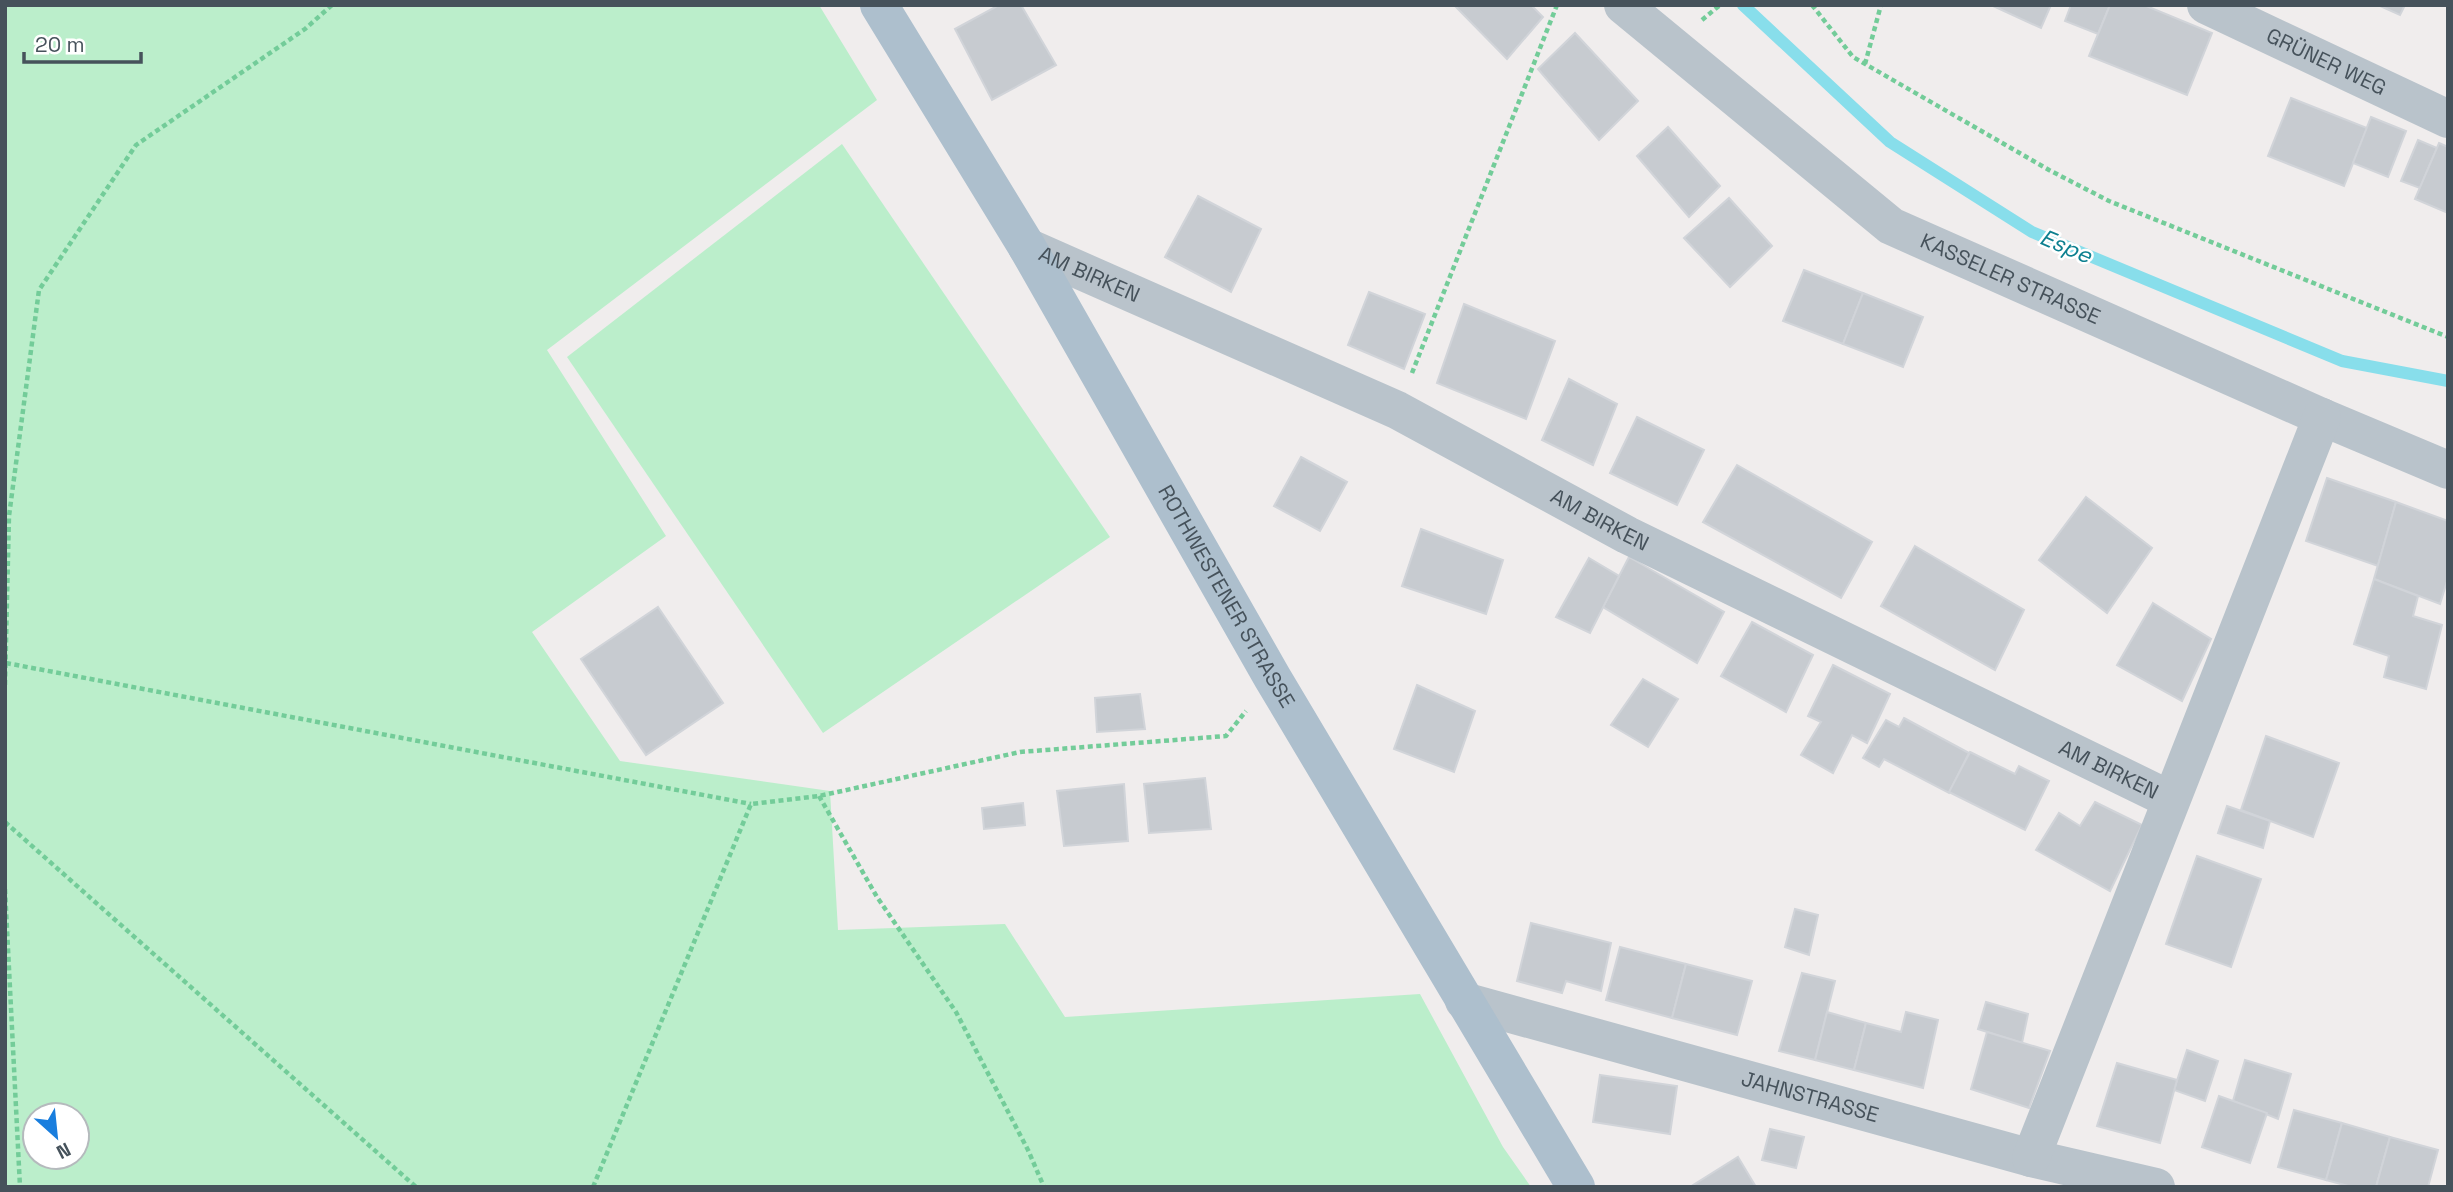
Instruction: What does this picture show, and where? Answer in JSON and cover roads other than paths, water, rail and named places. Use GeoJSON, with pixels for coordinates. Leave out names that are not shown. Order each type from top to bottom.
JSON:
{"type":"FeatureCollection","features":[{"type":"Feature","properties":{"kind":"main road","name":"ROTHWESTENER STRASSE"},"geometry":{"type":"LineString","coordinates":[[879,5],[1027,247],[1272,677],[1576,1187]]}},
{"type":"Feature","properties":{"kind":"street","name":"KASSELER STRASSE"},"geometry":{"type":"LineString","coordinates":[[1622,5],[1891,226],[2448,470]]}},
{"type":"Feature","properties":{"kind":"street","name":"GRÜNER WEG"},"geometry":{"type":"LineString","coordinates":[[2206,5],[2448,118]]}},
{"type":"Feature","properties":{"kind":"street","name":"AM BIRKEN"},"geometry":{"type":"LineString","coordinates":[[1027,247],[1397,410],[1627,535],[2171,800]]}},
{"type":"Feature","properties":{"kind":"street","name":"AM BIRKEN"},"geometry":{"type":"LineString","coordinates":[[2031,1158],[2322,417]]}},
{"type":"Feature","properties":{"kind":"street","name":"JAHNSTRASSE"},"geometry":{"type":"LineString","coordinates":[[1464,1000],[2031,1158],[2156,1187]]}},
{"type":"Feature","properties":{"kind":"waterway","name":"Espe"},"geometry":{"type":"LineString","coordinates":[[1743,5],[1890,142],[2032,232],[2342,361],[2448,381]]}}]}
